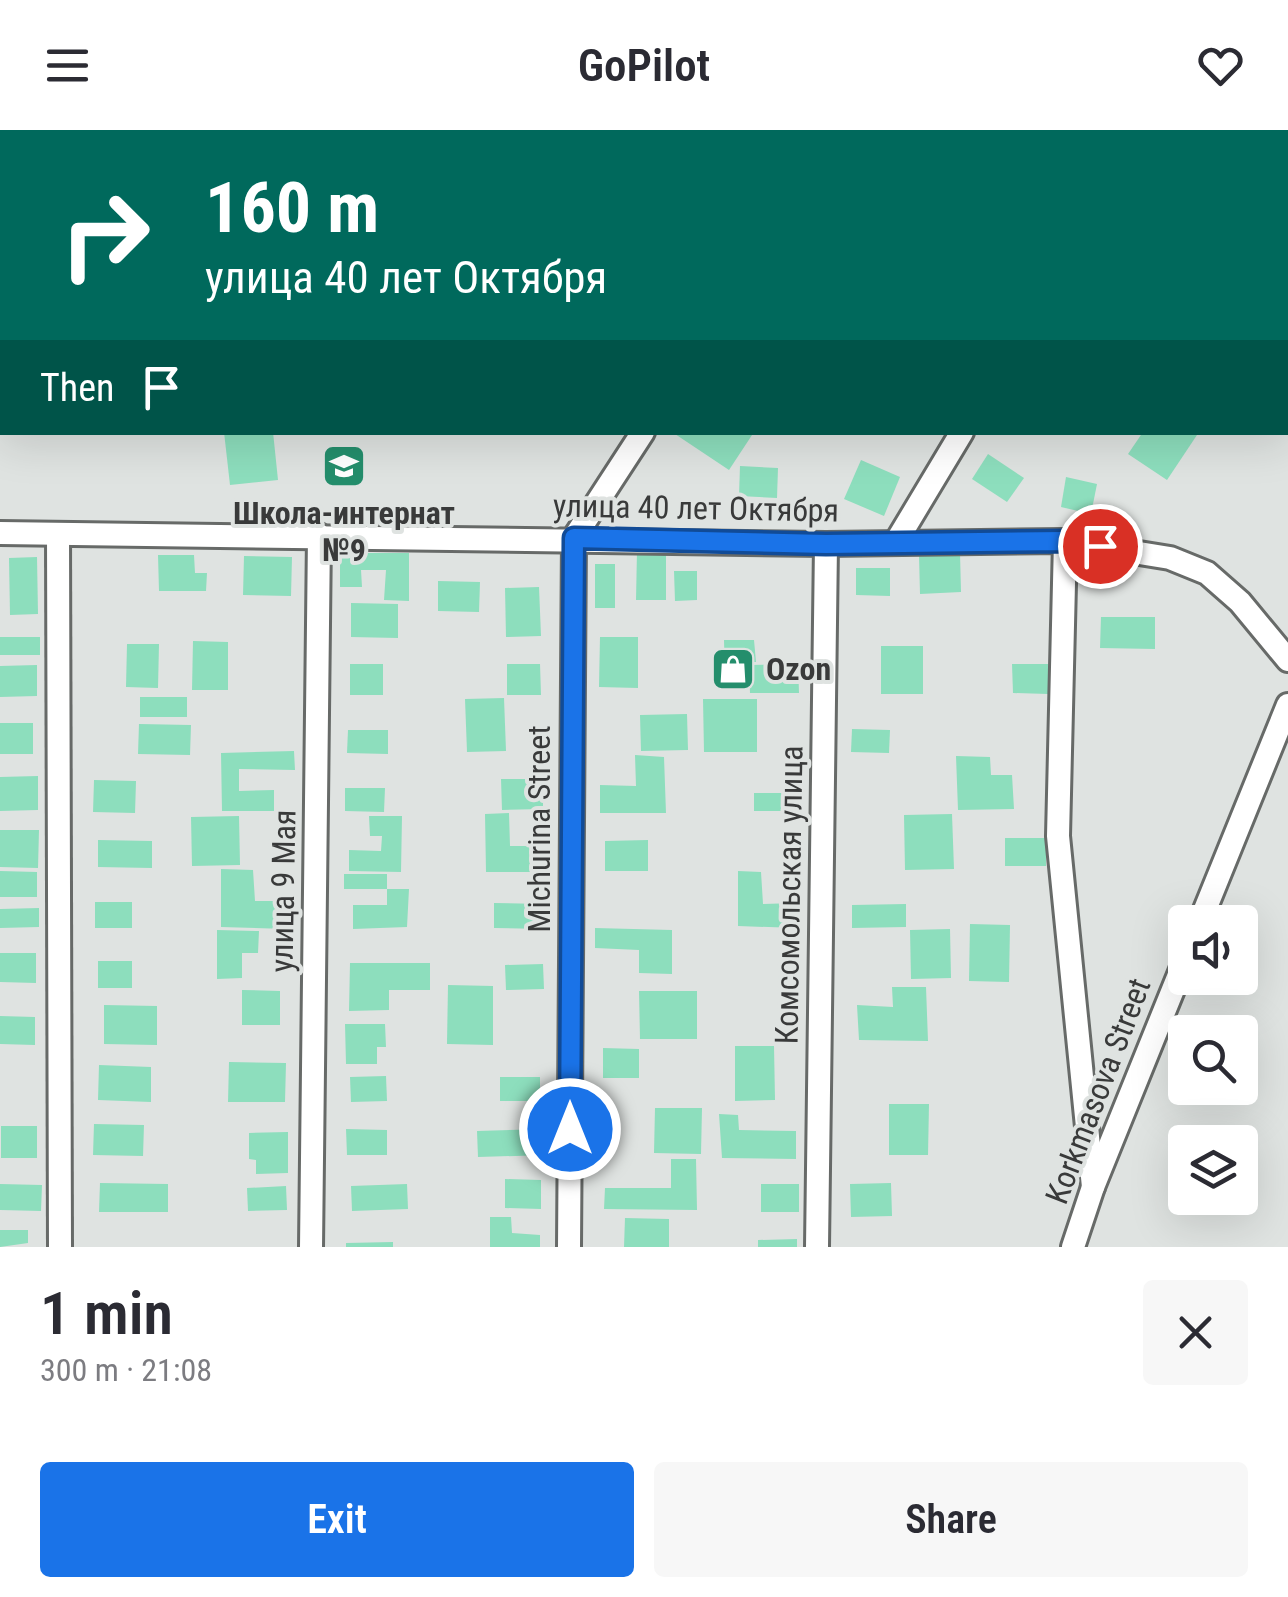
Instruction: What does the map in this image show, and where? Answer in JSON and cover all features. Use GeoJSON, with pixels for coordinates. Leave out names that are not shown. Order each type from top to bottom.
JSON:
{"type":"FeatureCollection","features":[{"type":"Feature","properties":{"kind":"street"},"geometry":{"type":"LineString","coordinates":[[574,538],[641,435]]}},
{"type":"Feature","properties":{"kind":"street"},"geometry":{"type":"LineString","coordinates":[[896,542],[960,435]]}},
{"type":"Feature","properties":{"kind":"street","name":"улица 40 лет Октября"},"geometry":{"type":"LineString","coordinates":[[0,533],[826,544],[1065,541],[1170,558],[1207,573],[1240,602],[1288,660]]}},
{"type":"Feature","properties":{"kind":"street"},"geometry":{"type":"LineString","coordinates":[[58,534],[60,1247]]}},
{"type":"Feature","properties":{"kind":"street","name":"улица 9 Мая"},"geometry":{"type":"LineString","coordinates":[[311,1247],[319,535]]}},
{"type":"Feature","properties":{"kind":"street","name":"Michurina Street"},"geometry":{"type":"LineString","coordinates":[[569,1247],[574,538]]}},
{"type":"Feature","properties":{"kind":"street"},"geometry":{"type":"LineString","coordinates":[[1065,541],[1058,836],[1093,1187]]}},
{"type":"Feature","properties":{"kind":"street","name":"Комсомольская улица"},"geometry":{"type":"LineString","coordinates":[[817,1247],[826,544]]}},
{"type":"Feature","properties":{"kind":"street"},"geometry":{"type":"LineString","coordinates":[[1207,905],[1288,705]]}},
{"type":"Feature","properties":{"kind":"street","name":"Korkmasova Street"},"geometry":{"type":"LineString","coordinates":[[1073,1247],[1093,1187],[1171,995]]}},
{"type":"Feature","properties":{"kind":"building"},"geometry":{"type":"Polygon","coordinates":[[[224,435],[273,435],[278,480],[230,485],[224,435]]]}},
{"type":"Feature","properties":{"kind":"building"},"geometry":{"type":"Polygon","coordinates":[[[676,435],[752,435],[729,470],[676,435]]]}},
{"type":"Feature","properties":{"kind":"building"},"geometry":{"type":"Polygon","coordinates":[[[1141,435],[1197,435],[1167,480],[1128,454],[1141,435]]]}},
{"type":"Feature","properties":{"kind":"building"},"geometry":{"type":"Polygon","coordinates":[[[988,454],[1024,478],[1007,502],[972,479],[988,454]]]}},
{"type":"Feature","properties":{"kind":"building"},"geometry":{"type":"Polygon","coordinates":[[[861,460],[900,477],[884,516],[844,499],[861,460]]]}},
{"type":"Feature","properties":{"kind":"building"},"geometry":{"type":"Polygon","coordinates":[[[740,466],[778,468],[777,498],[739,496],[740,466]]]}},
{"type":"Feature","properties":{"kind":"building"},"geometry":{"type":"Polygon","coordinates":[[[1066,477],[1097,484],[1091,514],[1061,507],[1066,477]]]}},
{"type":"Feature","properties":{"kind":"building"},"geometry":{"type":"Polygon","coordinates":[[[637,551],[666,551],[666,600],[636,600],[637,551]]]}},
{"type":"Feature","properties":{"kind":"building"},"geometry":{"type":"Polygon","coordinates":[[[340,553],[409,553],[409,601],[384,600],[386,570],[361,570],[362,587],[340,587],[340,553]]]}},
{"type":"Feature","properties":{"kind":"building"},"geometry":{"type":"Polygon","coordinates":[[[960,553],[961,592],[920,594],[919,555],[960,553]]]}},
{"type":"Feature","properties":{"kind":"building"},"geometry":{"type":"Polygon","coordinates":[[[158,555],[194,555],[195,573],[207,573],[206,591],[159,591],[158,555]]]}},
{"type":"Feature","properties":{"kind":"building"},"geometry":{"type":"Polygon","coordinates":[[[244,556],[292,557],[291,596],[243,595],[244,556]]]}},
{"type":"Feature","properties":{"kind":"building"},"geometry":{"type":"Polygon","coordinates":[[[37,557],[38,614],[10,615],[9,558],[37,557]]]}},
{"type":"Feature","properties":{"kind":"building"},"geometry":{"type":"Polygon","coordinates":[[[595,564],[615,564],[615,608],[595,608],[595,564]]]}},
{"type":"Feature","properties":{"kind":"building"},"geometry":{"type":"Polygon","coordinates":[[[856,568],[890,568],[890,596],[856,595],[856,568]]]}},
{"type":"Feature","properties":{"kind":"building"},"geometry":{"type":"Polygon","coordinates":[[[674,571],[697,571],[697,600],[675,601],[674,571]]]}},
{"type":"Feature","properties":{"kind":"building"},"geometry":{"type":"Polygon","coordinates":[[[438,581],[480,582],[479,612],[438,611],[438,581]]]}},
{"type":"Feature","properties":{"kind":"building"},"geometry":{"type":"Polygon","coordinates":[[[539,587],[541,636],[506,637],[505,588],[539,587]]]}},
{"type":"Feature","properties":{"kind":"building"},"geometry":{"type":"Polygon","coordinates":[[[351,603],[398,604],[398,638],[351,637],[351,603]]]}},
{"type":"Feature","properties":{"kind":"building"},"geometry":{"type":"Polygon","coordinates":[[[1101,617],[1155,617],[1155,649],[1100,648],[1101,617]]]}},
{"type":"Feature","properties":{"kind":"building"},"geometry":{"type":"Polygon","coordinates":[[[0,637],[40,637],[40,655],[0,655],[0,637]]]}},
{"type":"Feature","properties":{"kind":"building"},"geometry":{"type":"Polygon","coordinates":[[[600,637],[638,637],[638,688],[599,687],[600,637]]]}},
{"type":"Feature","properties":{"kind":"building"},"geometry":{"type":"Polygon","coordinates":[[[724,640],[754,640],[756,662],[746,662],[746,681],[725,681],[724,640]]]}},
{"type":"Feature","properties":{"kind":"building"},"geometry":{"type":"Polygon","coordinates":[[[193,641],[228,642],[228,690],[192,690],[193,641]]]}},
{"type":"Feature","properties":{"kind":"building"},"geometry":{"type":"Polygon","coordinates":[[[127,644],[159,644],[158,688],[126,687],[127,644]]]}},
{"type":"Feature","properties":{"kind":"building"},"geometry":{"type":"Polygon","coordinates":[[[881,646],[923,646],[923,694],[881,694],[881,646]]]}},
{"type":"Feature","properties":{"kind":"building"},"geometry":{"type":"Polygon","coordinates":[[[350,664],[383,664],[383,695],[350,695],[350,664]]]}},
{"type":"Feature","properties":{"kind":"building"},"geometry":{"type":"Polygon","coordinates":[[[507,664],[540,664],[541,695],[507,695],[507,664]]]}},
{"type":"Feature","properties":{"kind":"building"},"geometry":{"type":"Polygon","coordinates":[[[798,664],[799,693],[750,693],[749,665],[798,664]]]}},
{"type":"Feature","properties":{"kind":"building"},"geometry":{"type":"Polygon","coordinates":[[[1012,664],[1048,664],[1048,694],[1013,693],[1012,664]]]}},
{"type":"Feature","properties":{"kind":"building"},"geometry":{"type":"Polygon","coordinates":[[[37,665],[37,696],[0,697],[0,666],[37,665]]]}},
{"type":"Feature","properties":{"kind":"building"},"geometry":{"type":"Polygon","coordinates":[[[140,697],[187,697],[187,717],[140,717],[140,697]]]}},
{"type":"Feature","properties":{"kind":"building"},"geometry":{"type":"Polygon","coordinates":[[[504,698],[506,751],[467,752],[465,699],[504,698]]]}},
{"type":"Feature","properties":{"kind":"building"},"geometry":{"type":"Polygon","coordinates":[[[703,699],[757,699],[757,752],[704,752],[703,699]]]}},
{"type":"Feature","properties":{"kind":"building"},"geometry":{"type":"Polygon","coordinates":[[[687,714],[688,750],[641,751],[640,715],[687,714]]]}},
{"type":"Feature","properties":{"kind":"building"},"geometry":{"type":"Polygon","coordinates":[[[0,723],[33,723],[33,754],[0,754],[0,723]]]}},
{"type":"Feature","properties":{"kind":"building"},"geometry":{"type":"Polygon","coordinates":[[[139,724],[191,725],[190,755],[138,754],[139,724]]]}},
{"type":"Feature","properties":{"kind":"building"},"geometry":{"type":"Polygon","coordinates":[[[852,729],[890,730],[889,753],[851,752],[852,729]]]}},
{"type":"Feature","properties":{"kind":"building"},"geometry":{"type":"Polygon","coordinates":[[[348,730],[388,730],[388,754],[347,753],[348,730]]]}},
{"type":"Feature","properties":{"kind":"building"},"geometry":{"type":"Polygon","coordinates":[[[294,751],[295,770],[239,769],[239,791],[274,790],[274,811],[222,811],[221,753],[294,751]]]}},
{"type":"Feature","properties":{"kind":"building"},"geometry":{"type":"Polygon","coordinates":[[[635,755],[664,757],[666,813],[600,813],[600,785],[636,786],[635,755]]]}},
{"type":"Feature","properties":{"kind":"building"},"geometry":{"type":"Polygon","coordinates":[[[956,756],[990,757],[991,775],[1012,775],[1014,809],[958,810],[956,756]]]}},
{"type":"Feature","properties":{"kind":"building"},"geometry":{"type":"Polygon","coordinates":[[[38,776],[38,810],[0,811],[0,777],[38,776]]]}},
{"type":"Feature","properties":{"kind":"building"},"geometry":{"type":"Polygon","coordinates":[[[501,779],[543,779],[543,809],[502,810],[501,779]]]}},
{"type":"Feature","properties":{"kind":"building"},"geometry":{"type":"Polygon","coordinates":[[[94,780],[136,781],[135,813],[93,812],[94,780]]]}},
{"type":"Feature","properties":{"kind":"building"},"geometry":{"type":"Polygon","coordinates":[[[345,788],[385,788],[384,812],[345,811],[345,788]]]}},
{"type":"Feature","properties":{"kind":"building"},"geometry":{"type":"Polygon","coordinates":[[[754,793],[794,793],[794,811],[754,811],[754,793]]]}},
{"type":"Feature","properties":{"kind":"building"},"geometry":{"type":"Polygon","coordinates":[[[509,813],[510,846],[542,846],[542,872],[486,872],[485,814],[509,813]]]}},
{"type":"Feature","properties":{"kind":"building"},"geometry":{"type":"Polygon","coordinates":[[[952,814],[954,869],[905,870],[904,815],[952,814]]]}},
{"type":"Feature","properties":{"kind":"building"},"geometry":{"type":"Polygon","coordinates":[[[239,816],[240,865],[192,866],[191,817],[239,816]]]}},
{"type":"Feature","properties":{"kind":"building"},"geometry":{"type":"Polygon","coordinates":[[[369,816],[402,816],[401,872],[349,871],[349,850],[381,851],[382,836],[370,836],[369,816]]]}},
{"type":"Feature","properties":{"kind":"building"},"geometry":{"type":"Polygon","coordinates":[[[0,830],[39,830],[38,868],[0,867],[0,830]]]}},
{"type":"Feature","properties":{"kind":"building"},"geometry":{"type":"Polygon","coordinates":[[[1005,838],[1046,838],[1046,866],[1005,866],[1005,838]]]}},
{"type":"Feature","properties":{"kind":"building"},"geometry":{"type":"Polygon","coordinates":[[[98,840],[152,841],[152,868],[98,867],[98,840]]]}},
{"type":"Feature","properties":{"kind":"building"},"geometry":{"type":"Polygon","coordinates":[[[648,840],[648,871],[605,871],[605,841],[648,840]]]}},
{"type":"Feature","properties":{"kind":"building"},"geometry":{"type":"Polygon","coordinates":[[[221,869],[253,870],[255,901],[287,901],[287,929],[221,927],[221,869]]]}},
{"type":"Feature","properties":{"kind":"building"},"geometry":{"type":"Polygon","coordinates":[[[0,871],[37,872],[37,897],[0,897],[0,871]]]}},
{"type":"Feature","properties":{"kind":"building"},"geometry":{"type":"Polygon","coordinates":[[[738,871],[761,872],[763,904],[796,903],[796,928],[738,926],[738,871]]]}},
{"type":"Feature","properties":{"kind":"building"},"geometry":{"type":"Polygon","coordinates":[[[344,874],[387,874],[387,889],[344,889],[344,874]]]}},
{"type":"Feature","properties":{"kind":"building"},"geometry":{"type":"Polygon","coordinates":[[[387,889],[409,889],[407,927],[353,929],[353,905],[387,905],[387,889]]]}},
{"type":"Feature","properties":{"kind":"building"},"geometry":{"type":"Polygon","coordinates":[[[95,902],[132,902],[132,928],[95,928],[95,902]]]}},
{"type":"Feature","properties":{"kind":"building"},"geometry":{"type":"Polygon","coordinates":[[[494,903],[544,904],[543,929],[494,928],[494,903]]]}},
{"type":"Feature","properties":{"kind":"building"},"geometry":{"type":"Polygon","coordinates":[[[906,904],[906,927],[852,928],[852,905],[906,904]]]}},
{"type":"Feature","properties":{"kind":"building"},"geometry":{"type":"Polygon","coordinates":[[[39,908],[39,927],[0,928],[0,909],[39,908]]]}},
{"type":"Feature","properties":{"kind":"building"},"geometry":{"type":"Polygon","coordinates":[[[970,924],[1010,925],[1009,982],[969,981],[970,924]]]}},
{"type":"Feature","properties":{"kind":"building"},"geometry":{"type":"Polygon","coordinates":[[[595,928],[672,930],[672,974],[639,973],[639,950],[595,948],[595,928]]]}},
{"type":"Feature","properties":{"kind":"building"},"geometry":{"type":"Polygon","coordinates":[[[950,929],[951,978],[911,979],[910,930],[950,929]]]}},
{"type":"Feature","properties":{"kind":"building"},"geometry":{"type":"Polygon","coordinates":[[[217,930],[259,931],[258,953],[242,953],[242,978],[217,979],[217,930]]]}},
{"type":"Feature","properties":{"kind":"building"},"geometry":{"type":"Polygon","coordinates":[[[0,953],[36,953],[36,983],[0,982],[0,953]]]}},
{"type":"Feature","properties":{"kind":"building"},"geometry":{"type":"Polygon","coordinates":[[[98,961],[132,961],[132,988],[98,988],[98,961]]]}},
{"type":"Feature","properties":{"kind":"building"},"geometry":{"type":"Polygon","coordinates":[[[350,963],[430,963],[430,990],[389,990],[389,1010],[349,1011],[350,963]]]}},
{"type":"Feature","properties":{"kind":"building"},"geometry":{"type":"Polygon","coordinates":[[[543,964],[544,989],[506,990],[505,965],[543,964]]]}},
{"type":"Feature","properties":{"kind":"building"},"geometry":{"type":"Polygon","coordinates":[[[448,985],[493,986],[493,1045],[447,1044],[448,985]]]}},
{"type":"Feature","properties":{"kind":"building"},"geometry":{"type":"Polygon","coordinates":[[[892,987],[926,987],[928,1041],[859,1040],[857,1005],[893,1007],[892,987]]]}},
{"type":"Feature","properties":{"kind":"building"},"geometry":{"type":"Polygon","coordinates":[[[242,990],[280,991],[280,1025],[242,1025],[242,990]]]}},
{"type":"Feature","properties":{"kind":"building"},"geometry":{"type":"Polygon","coordinates":[[[639,991],[697,991],[697,1039],[640,1039],[639,991]]]}},
{"type":"Feature","properties":{"kind":"building"},"geometry":{"type":"Polygon","coordinates":[[[104,1005],[157,1006],[157,1045],[104,1044],[104,1005]]]}},
{"type":"Feature","properties":{"kind":"building"},"geometry":{"type":"Polygon","coordinates":[[[0,1016],[35,1017],[35,1045],[0,1044],[0,1016]]]}},
{"type":"Feature","properties":{"kind":"building"},"geometry":{"type":"Polygon","coordinates":[[[345,1024],[385,1024],[386,1047],[377,1047],[377,1064],[346,1064],[345,1024]]]}},
{"type":"Feature","properties":{"kind":"building"},"geometry":{"type":"Polygon","coordinates":[[[735,1046],[774,1046],[775,1100],[735,1101],[735,1046]]]}},
{"type":"Feature","properties":{"kind":"building"},"geometry":{"type":"Polygon","coordinates":[[[603,1048],[639,1049],[639,1078],[603,1078],[603,1048]]]}},
{"type":"Feature","properties":{"kind":"building"},"geometry":{"type":"Polygon","coordinates":[[[229,1062],[286,1063],[285,1102],[228,1102],[229,1062]]]}},
{"type":"Feature","properties":{"kind":"building"},"geometry":{"type":"Polygon","coordinates":[[[99,1065],[151,1067],[151,1102],[98,1100],[99,1065]]]}},
{"type":"Feature","properties":{"kind":"building"},"geometry":{"type":"Polygon","coordinates":[[[386,1076],[387,1101],[351,1102],[350,1077],[386,1076]]]}},
{"type":"Feature","properties":{"kind":"building"},"geometry":{"type":"Polygon","coordinates":[[[500,1077],[540,1077],[540,1101],[500,1101],[500,1077]]]}},
{"type":"Feature","properties":{"kind":"building"},"geometry":{"type":"Polygon","coordinates":[[[889,1104],[929,1104],[928,1155],[889,1155],[889,1104]]]}},
{"type":"Feature","properties":{"kind":"building"},"geometry":{"type":"Polygon","coordinates":[[[655,1108],[702,1108],[701,1154],[654,1153],[655,1108]]]}},
{"type":"Feature","properties":{"kind":"building"},"geometry":{"type":"Polygon","coordinates":[[[719,1114],[738,1115],[739,1130],[796,1131],[796,1159],[722,1158],[719,1114]]]}},
{"type":"Feature","properties":{"kind":"building"},"geometry":{"type":"Polygon","coordinates":[[[94,1124],[144,1125],[143,1156],[93,1155],[94,1124]]]}},
{"type":"Feature","properties":{"kind":"building"},"geometry":{"type":"Polygon","coordinates":[[[1,1126],[37,1126],[37,1158],[1,1158],[1,1126]]]}},
{"type":"Feature","properties":{"kind":"building"},"geometry":{"type":"Polygon","coordinates":[[[346,1129],[387,1130],[387,1155],[347,1155],[346,1129]]]}},
{"type":"Feature","properties":{"kind":"building"},"geometry":{"type":"Polygon","coordinates":[[[547,1129],[547,1155],[478,1157],[477,1131],[547,1129]]]}},
{"type":"Feature","properties":{"kind":"building"},"geometry":{"type":"Polygon","coordinates":[[[288,1132],[288,1173],[256,1174],[256,1160],[249,1159],[249,1133],[288,1132]]]}},
{"type":"Feature","properties":{"kind":"building"},"geometry":{"type":"Polygon","coordinates":[[[671,1159],[696,1159],[697,1210],[604,1209],[605,1188],[671,1188],[671,1159]]]}},
{"type":"Feature","properties":{"kind":"building"},"geometry":{"type":"Polygon","coordinates":[[[505,1179],[541,1180],[541,1209],[505,1208],[505,1179]]]}},
{"type":"Feature","properties":{"kind":"building"},"geometry":{"type":"Polygon","coordinates":[[[100,1183],[168,1184],[168,1212],[99,1212],[100,1183]]]}},
{"type":"Feature","properties":{"kind":"building"},"geometry":{"type":"Polygon","coordinates":[[[891,1183],[892,1216],[851,1217],[850,1184],[891,1183]]]}},
{"type":"Feature","properties":{"kind":"building"},"geometry":{"type":"Polygon","coordinates":[[[0,1184],[42,1185],[41,1211],[0,1210],[0,1184]]]}},
{"type":"Feature","properties":{"kind":"building"},"geometry":{"type":"Polygon","coordinates":[[[407,1184],[408,1209],[352,1211],[351,1186],[407,1184]]]}},
{"type":"Feature","properties":{"kind":"building"},"geometry":{"type":"Polygon","coordinates":[[[761,1184],[799,1184],[799,1212],[761,1212],[761,1184]]]}},
{"type":"Feature","properties":{"kind":"building"},"geometry":{"type":"Polygon","coordinates":[[[286,1186],[287,1210],[248,1211],[247,1188],[286,1186]]]}},
{"type":"Feature","properties":{"kind":"building"},"geometry":{"type":"Polygon","coordinates":[[[490,1217],[511,1217],[512,1233],[540,1235],[540,1247],[490,1247],[490,1217]]]}},
{"type":"Feature","properties":{"kind":"building"},"geometry":{"type":"Polygon","coordinates":[[[625,1218],[669,1219],[669,1247],[624,1247],[625,1218]]]}},
{"type":"Feature","properties":{"kind":"building"},"geometry":{"type":"Polygon","coordinates":[[[0,1230],[28,1230],[28,1243],[0,1247],[0,1230]]]}},
{"type":"Feature","properties":{"kind":"building"},"geometry":{"type":"Polygon","coordinates":[[[797,1239],[797,1247],[758,1247],[758,1240],[797,1239]]]}},
{"type":"Feature","properties":{"kind":"building"},"geometry":{"type":"Polygon","coordinates":[[[393,1242],[393,1247],[346,1247],[346,1243],[393,1242]]]}},
{"type":"Feature","properties":{"kind":"place","name":"Школа-интернат №9"},"geometry":{"type":"Point","coordinates":[344,466]}},
{"type":"Feature","properties":{"kind":"place","name":"Ozon"},"geometry":{"type":"Point","coordinates":[733,669]}},
{"type":"Feature","properties":{"kind":"route"},"geometry":{"type":"LineString","coordinates":[[570,1129],[574,538],[826,544],[1065,541],[1100,546]]}}]}
